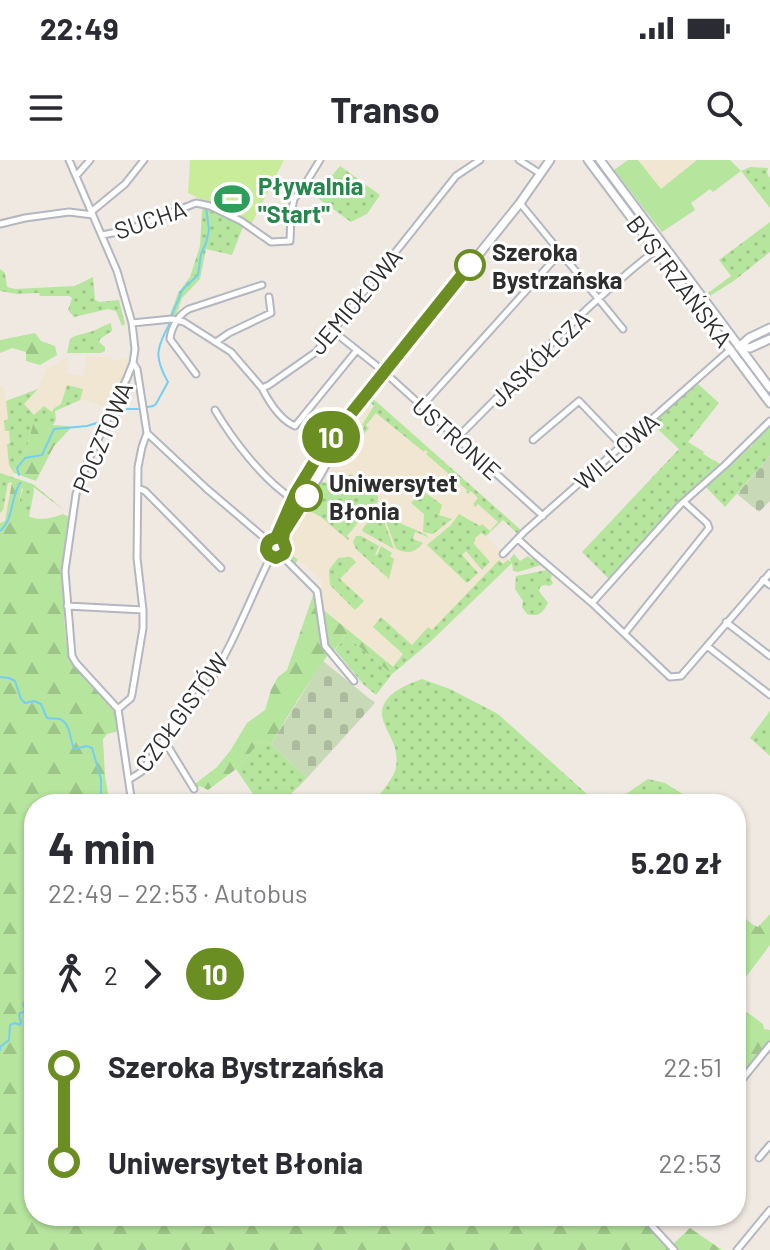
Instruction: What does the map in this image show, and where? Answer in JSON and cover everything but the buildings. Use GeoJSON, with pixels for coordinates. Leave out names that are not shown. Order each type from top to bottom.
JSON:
{"type":"FeatureCollection","features":[{"type":"Feature","properties":{"kind":"main road"},"geometry":{"type":"LineString","coordinates":[[276,540],[293,499],[321,451],[520,203],[550,160]]}},
{"type":"Feature","properties":{"kind":"main road","name":"BYSTRZAŃSKA"},"geometry":{"type":"LineString","coordinates":[[588,160],[638,217],[657,250],[770,388]]}},
{"type":"Feature","properties":{"kind":"main road","name":"BYSTRZAŃSKA"},"geometry":{"type":"LineString","coordinates":[[600,160],[735,348],[770,403]]}},
{"type":"Feature","properties":{"kind":"main road"},"geometry":{"type":"LineString","coordinates":[[735,348],[770,328]]}},
{"type":"Feature","properties":{"kind":"main road"},"geometry":{"type":"LineString","coordinates":[[735,348],[750,348],[768,340]]}},
{"type":"Feature","properties":{"kind":"main road"},"geometry":{"type":"LineString","coordinates":[[752,363],[756,349],[768,340]]}},
{"type":"Feature","properties":{"kind":"main road"},"geometry":{"type":"LineString","coordinates":[[276,540],[286,549],[282,556],[276,558],[266,550],[276,540],[284,532],[327,462],[350,416]]}},
{"type":"Feature","properties":{"kind":"street","name":"POCZTOWA"},"geometry":{"type":"LineString","coordinates":[[69,160],[117,271],[135,341],[133,363],[79,481],[65,571],[73,659],[118,709]]}},
{"type":"Feature","properties":{"kind":"street"},"geometry":{"type":"LineString","coordinates":[[76,176],[90,160]]}},
{"type":"Feature","properties":{"kind":"street"},"geometry":{"type":"LineString","coordinates":[[0,224],[69,212],[92,214],[119,190],[144,160]]}},
{"type":"Feature","properties":{"kind":"street","name":"SUCHA"},"geometry":{"type":"LineString","coordinates":[[102,235],[128,230],[196,203],[210,206],[241,221],[271,242],[290,241],[294,199],[320,160]]}},
{"type":"Feature","properties":{"kind":"street","name":"JEMIOŁOWA"},"geometry":{"type":"LineString","coordinates":[[262,388],[313,355],[456,176],[480,160]]}},
{"type":"Feature","properties":{"kind":"street"},"geometry":{"type":"LineString","coordinates":[[519,160],[541,174]]}},
{"type":"Feature","properties":{"kind":"street"},"geometry":{"type":"LineString","coordinates":[[520,203],[623,329]]}},
{"type":"Feature","properties":{"kind":"street","name":"JASKÓŁCZA"},"geometry":{"type":"LineString","coordinates":[[458,437],[549,345],[657,250]]}},
{"type":"Feature","properties":{"kind":"street"},"geometry":{"type":"LineString","coordinates":[[422,406],[560,253]]}},
{"type":"Feature","properties":{"kind":"street"},"geometry":{"type":"LineString","coordinates":[[196,374],[170,339],[181,313],[262,285]]}},
{"type":"Feature","properties":{"kind":"street"},"geometry":{"type":"LineString","coordinates":[[216,342],[271,313],[269,297]]}},
{"type":"Feature","properties":{"kind":"street"},"geometry":{"type":"LineString","coordinates":[[132,323],[178,319],[216,342],[236,356],[281,415],[295,426],[357,350]]}},
{"type":"Feature","properties":{"kind":"street","name":"USTRONIE"},"geometry":{"type":"LineString","coordinates":[[333,331],[385,372],[543,516]]}},
{"type":"Feature","properties":{"kind":"street","name":"WILLOWA"},"geometry":{"type":"LineString","coordinates":[[503,554],[735,348]]}},
{"type":"Feature","properties":{"kind":"street"},"geometry":{"type":"LineString","coordinates":[[131,794],[118,709],[131,698],[143,628],[137,558],[138,488],[139,456],[147,433],[137,369],[133,363]]}},
{"type":"Feature","properties":{"kind":"street"},"geometry":{"type":"LineString","coordinates":[[533,440],[579,401],[622,446]]}},
{"type":"Feature","properties":{"kind":"street"},"geometry":{"type":"LineString","coordinates":[[215,410],[236,442],[293,499]]}},
{"type":"Feature","properties":{"kind":"street"},"geometry":{"type":"LineString","coordinates":[[592,603],[684,502],[770,421]]}},
{"type":"Feature","properties":{"kind":"street"},"geometry":{"type":"LineString","coordinates":[[147,433],[207,489],[276,540]]}},
{"type":"Feature","properties":{"kind":"street"},"geometry":{"type":"LineString","coordinates":[[138,488],[145,491],[221,568]]}},
{"type":"Feature","properties":{"kind":"street"},"geometry":{"type":"LineString","coordinates":[[625,633],[709,528],[684,502]]}},
{"type":"Feature","properties":{"kind":"street"},"geometry":{"type":"LineString","coordinates":[[518,539],[670,677],[681,676],[770,573]]}},
{"type":"Feature","properties":{"kind":"street","name":"CZOŁGISTÓW"},"geometry":{"type":"LineString","coordinates":[[130,779],[141,772],[190,704],[203,691],[223,658],[271,556]]}},
{"type":"Feature","properties":{"kind":"street"},"geometry":{"type":"LineString","coordinates":[[282,556],[317,591],[325,646],[354,681]]}},
{"type":"Feature","properties":{"kind":"street"},"geometry":{"type":"LineString","coordinates":[[763,580],[770,585]]}},
{"type":"Feature","properties":{"kind":"street"},"geometry":{"type":"LineString","coordinates":[[67,606],[143,610]]}},
{"type":"Feature","properties":{"kind":"street"},"geometry":{"type":"LineString","coordinates":[[726,622],[770,656]]}},
{"type":"Feature","properties":{"kind":"street"},"geometry":{"type":"LineString","coordinates":[[707,646],[770,695]]}},
{"type":"Feature","properties":{"kind":"street"},"geometry":{"type":"LineString","coordinates":[[164,740],[194,789]]}},
{"type":"Feature","properties":{"kind":"street"},"geometry":{"type":"LineString","coordinates":[[746,1075],[770,1045]]}},
{"type":"Feature","properties":{"kind":"street"},"geometry":{"type":"LineString","coordinates":[[759,1158],[770,1145]]}},
{"type":"Feature","properties":{"kind":"street"},"geometry":{"type":"LineString","coordinates":[[737,1250],[770,1210]]}},
{"type":"Feature","properties":{"kind":"street"},"geometry":{"type":"LineString","coordinates":[[652,1226],[674,1250]]}},
{"type":"Feature","properties":{"kind":"shaded area"},"geometry":{"type":"Polygon","coordinates":[[[638,160],[697,160],[661,189],[638,160]]]}},
{"type":"Feature","properties":{"kind":"shaded area"},"geometry":{"type":"Polygon","coordinates":[[[86,356],[111,357],[110,360],[120,361],[122,358],[127,359],[129,364],[108,408],[83,399],[55,411],[56,420],[14,473],[5,521],[0,522],[0,386],[4,386],[6,401],[38,389],[46,369],[68,357],[67,374],[84,376],[86,356]]]}},
{"type":"Feature","properties":{"kind":"shaded area"},"geometry":{"type":"Polygon","coordinates":[[[377,402],[506,517],[486,536],[512,563],[397,670],[321,608],[322,580],[290,553],[288,539],[322,482],[325,483],[331,471],[328,468],[348,442],[359,417],[367,406],[371,409],[377,402]]]}},
{"type":"Feature","properties":{"kind":"green space","name":"Pływalnia \"Start\""},"geometry":{"type":"Polygon","coordinates":[[[190,160],[284,160],[251,225],[188,193],[190,160]]]}},
{"type":"Feature","properties":{"kind":"green space"},"geometry":{"type":"Polygon","coordinates":[[[628,160],[638,160],[661,189],[697,160],[730,160],[741,171],[713,192],[710,189],[691,203],[695,210],[662,232],[614,170],[628,160]]]}},
{"type":"Feature","properties":{"kind":"green space"},"geometry":{"type":"Polygon","coordinates":[[[340,166],[380,195],[367,214],[351,222],[315,196],[340,166]]]}},
{"type":"Feature","properties":{"kind":"green space"},"geometry":{"type":"Polygon","coordinates":[[[750,167],[768,168],[770,208],[741,171],[750,167]]]}},
{"type":"Feature","properties":{"kind":"green space"},"geometry":{"type":"Polygon","coordinates":[[[204,206],[244,224],[232,255],[206,249],[200,279],[182,298],[176,315],[170,315],[178,293],[190,277],[200,246],[204,206]]]}},
{"type":"Feature","properties":{"kind":"green space"},"geometry":{"type":"Polygon","coordinates":[[[770,222],[770,252],[710,296],[708,293],[731,276],[719,260],[770,222]]]}},
{"type":"Feature","properties":{"kind":"green space"},"geometry":{"type":"Polygon","coordinates":[[[0,269],[5,273],[7,287],[15,289],[75,286],[93,277],[95,300],[119,300],[125,324],[122,326],[116,311],[108,309],[74,317],[68,310],[72,298],[69,296],[0,291],[0,269]]]}},
{"type":"Feature","properties":{"kind":"green space"},"geometry":{"type":"Polygon","coordinates":[[[111,323],[112,331],[99,342],[105,351],[67,353],[70,339],[111,323]]]}},
{"type":"Feature","properties":{"kind":"green space"},"geometry":{"type":"Polygon","coordinates":[[[35,333],[41,341],[55,346],[57,355],[40,365],[26,361],[26,352],[12,348],[0,353],[0,340],[35,333]]]}},
{"type":"Feature","properties":{"kind":"green space"},"geometry":{"type":"Polygon","coordinates":[[[697,383],[719,403],[688,442],[722,465],[680,504],[610,580],[582,552],[679,449],[651,423],[697,383]]]}},
{"type":"Feature","properties":{"kind":"green space"},"geometry":{"type":"Polygon","coordinates":[[[67,385],[83,389],[80,400],[55,411],[56,420],[52,426],[33,424],[26,451],[16,458],[14,473],[9,465],[9,431],[5,431],[4,421],[8,419],[6,401],[38,389],[24,404],[34,415],[44,406],[52,412],[61,404],[67,385]]]}},
{"type":"Feature","properties":{"kind":"green space"},"geometry":{"type":"Polygon","coordinates":[[[370,396],[522,531],[519,535],[503,520],[486,536],[481,533],[475,538],[474,544],[490,562],[482,570],[466,551],[462,555],[478,573],[467,583],[427,545],[459,514],[490,531],[498,522],[478,504],[475,507],[473,504],[478,498],[471,491],[468,494],[426,454],[428,452],[424,452],[376,413],[366,425],[369,428],[359,436],[374,406],[370,402],[367,406],[365,404],[370,396]]]}},
{"type":"Feature","properties":{"kind":"green space"},"geometry":{"type":"Polygon","coordinates":[[[770,423],[770,456],[725,507],[705,486],[748,445],[751,447],[751,442],[770,423]]]}},
{"type":"Feature","properties":{"kind":"green space"},"geometry":{"type":"Polygon","coordinates":[[[33,424],[68,426],[70,429],[54,446],[36,481],[14,473],[16,457],[26,451],[33,424]]]}},
{"type":"Feature","properties":{"kind":"green space"},"geometry":{"type":"Polygon","coordinates":[[[770,456],[770,501],[759,512],[737,494],[770,456]]]}},
{"type":"Feature","properties":{"kind":"green space"},"geometry":{"type":"Polygon","coordinates":[[[0,473],[33,484],[64,510],[33,487],[29,517],[20,505],[23,489],[12,482],[8,483],[0,513],[0,473]]]}},
{"type":"Feature","properties":{"kind":"green space"},"geometry":{"type":"Polygon","coordinates":[[[351,474],[378,496],[378,501],[347,536],[348,540],[321,517],[306,509],[288,538],[290,553],[298,560],[292,563],[289,554],[287,536],[320,481],[325,483],[343,479],[351,474]]]}},
{"type":"Feature","properties":{"kind":"green space"},"geometry":{"type":"Polygon","coordinates":[[[12,482],[22,484],[20,503],[26,514],[37,519],[63,514],[71,518],[67,526],[62,576],[66,642],[85,678],[115,710],[119,731],[107,734],[103,739],[108,794],[24,794],[24,1226],[651,1226],[672,1250],[0,1250],[0,523],[5,521],[12,482]]]}},
{"type":"Feature","properties":{"kind":"green space"},"geometry":{"type":"Polygon","coordinates":[[[426,493],[442,505],[439,515],[452,519],[433,534],[423,532],[424,514],[411,503],[419,494],[426,493]]]}},
{"type":"Feature","properties":{"kind":"green space"},"geometry":{"type":"Polygon","coordinates":[[[376,513],[382,515],[394,549],[362,531],[376,513]]]}},
{"type":"Feature","properties":{"kind":"green space"},"geometry":{"type":"Polygon","coordinates":[[[384,516],[427,535],[427,539],[415,532],[413,539],[423,543],[420,546],[411,552],[396,549],[384,516]]]}},
{"type":"Feature","properties":{"kind":"green space"},"geometry":{"type":"Polygon","coordinates":[[[356,536],[379,546],[375,555],[381,546],[392,553],[390,556],[394,559],[389,579],[356,549],[353,542],[356,536]]]}},
{"type":"Feature","properties":{"kind":"green space"},"geometry":{"type":"Polygon","coordinates":[[[514,554],[520,561],[528,556],[541,565],[518,572],[513,571],[512,563],[430,642],[397,670],[393,667],[403,654],[373,627],[381,617],[412,645],[428,627],[432,630],[499,560],[503,564],[508,560],[511,562],[514,554]]]}},
{"type":"Feature","properties":{"kind":"green space"},"geometry":{"type":"Polygon","coordinates":[[[351,557],[356,562],[340,579],[364,601],[355,610],[330,585],[329,570],[338,558],[351,557]]]}},
{"type":"Feature","properties":{"kind":"green space"},"geometry":{"type":"Polygon","coordinates":[[[547,570],[552,574],[553,583],[540,587],[539,591],[548,603],[539,614],[527,614],[515,589],[516,576],[547,570]]]}},
{"type":"Feature","properties":{"kind":"green space"},"geometry":{"type":"Polygon","coordinates":[[[315,590],[329,653],[271,744],[261,741],[236,769],[208,790],[200,786],[196,788],[195,784],[217,767],[230,751],[247,723],[265,710],[278,677],[287,670],[315,590]]]}},
{"type":"Feature","properties":{"kind":"green space"},"geometry":{"type":"Polygon","coordinates":[[[321,608],[397,670],[392,674],[345,635],[333,651],[328,648],[321,608]]]}},
{"type":"Feature","properties":{"kind":"green space"},"geometry":{"type":"Polygon","coordinates":[[[345,635],[392,674],[376,695],[335,650],[345,635]]]}},
{"type":"Feature","properties":{"kind":"green space"},"geometry":{"type":"Polygon","coordinates":[[[323,661],[375,703],[307,778],[271,744],[323,661]]]}},
{"type":"Feature","properties":{"kind":"green space"},"geometry":{"type":"Polygon","coordinates":[[[422,679],[450,689],[498,714],[587,794],[380,794],[395,771],[397,759],[382,712],[388,699],[422,679]]]}},
{"type":"Feature","properties":{"kind":"green space"},"geometry":{"type":"Polygon","coordinates":[[[770,711],[770,756],[750,738],[770,711]]]}},
{"type":"Feature","properties":{"kind":"green space"},"geometry":{"type":"Polygon","coordinates":[[[261,741],[271,744],[307,778],[291,794],[253,794],[236,769],[261,741]]]}},
{"type":"Feature","properties":{"kind":"green space"},"geometry":{"type":"Polygon","coordinates":[[[648,779],[665,783],[683,794],[626,794],[648,779]]]}},
{"type":"Feature","properties":{"kind":"green space"},"geometry":{"type":"Polygon","coordinates":[[[770,914],[770,945],[746,977],[746,919],[758,927],[770,914]]]}},
{"type":"Feature","properties":{"kind":"green space"},"geometry":{"type":"Polygon","coordinates":[[[746,1013],[763,1024],[764,1029],[770,1030],[770,1043],[746,1073],[746,1013]]]}},
{"type":"Feature","properties":{"kind":"green space"},"geometry":{"type":"Polygon","coordinates":[[[690,1228],[722,1250],[675,1250],[671,1246],[690,1228]]]}},
{"type":"Feature","properties":{"kind":"waterway"},"geometry":{"type":"LineString","coordinates":[[172,314],[183,289],[198,275],[209,230],[206,207]]}},
{"type":"Feature","properties":{"kind":"waterway"},"geometry":{"type":"LineString","coordinates":[[146,407],[156,404],[168,382],[158,352],[170,323]]}},
{"type":"Feature","properties":{"kind":"waterway"},"geometry":{"type":"LineString","coordinates":[[113,419],[127,409],[138,409]]}},
{"type":"Feature","properties":{"kind":"waterway"},"geometry":{"type":"LineString","coordinates":[[19,475],[17,468],[25,458],[42,455],[54,429],[103,421]]}},
{"type":"Feature","properties":{"kind":"waterway"},"geometry":{"type":"LineString","coordinates":[[0,531],[8,521],[20,483]]}},
{"type":"Feature","properties":{"kind":"waterway"},"geometry":{"type":"LineString","coordinates":[[0,677],[15,681],[25,703],[34,701],[41,704],[47,718],[64,721],[74,749],[92,748],[101,779],[101,794]]}},
{"type":"Feature","properties":{"kind":"waterway"},"geometry":{"type":"LineString","coordinates":[[24,1002],[24,1006]]}},
{"type":"Feature","properties":{"kind":"waterway"},"geometry":{"type":"LineString","coordinates":[[0,1050],[9,1040],[10,1025],[20,1025],[19,1016],[24,1012]]}},
{"type":"Feature","properties":{"kind":"bus line","name":"10"},"geometry":{"type":"LineString","coordinates":[[307,496],[284,532],[284,554],[276,558],[271,556],[266,550],[267,544],[280,531],[296,492],[317,456],[470,265]]}},
{"type":"Feature","properties":{"kind":"place","name":"Pływalnia \"Start\""},"geometry":{"type":"Point","coordinates":[232,199]}},
{"type":"Feature","properties":{"kind":"place","name":"Szeroka Bystrzańska"},"geometry":{"type":"Point","coordinates":[470,265]}},
{"type":"Feature","properties":{"kind":"place","name":"Uniwersytet Błonia"},"geometry":{"type":"Point","coordinates":[307,496]}}]}
